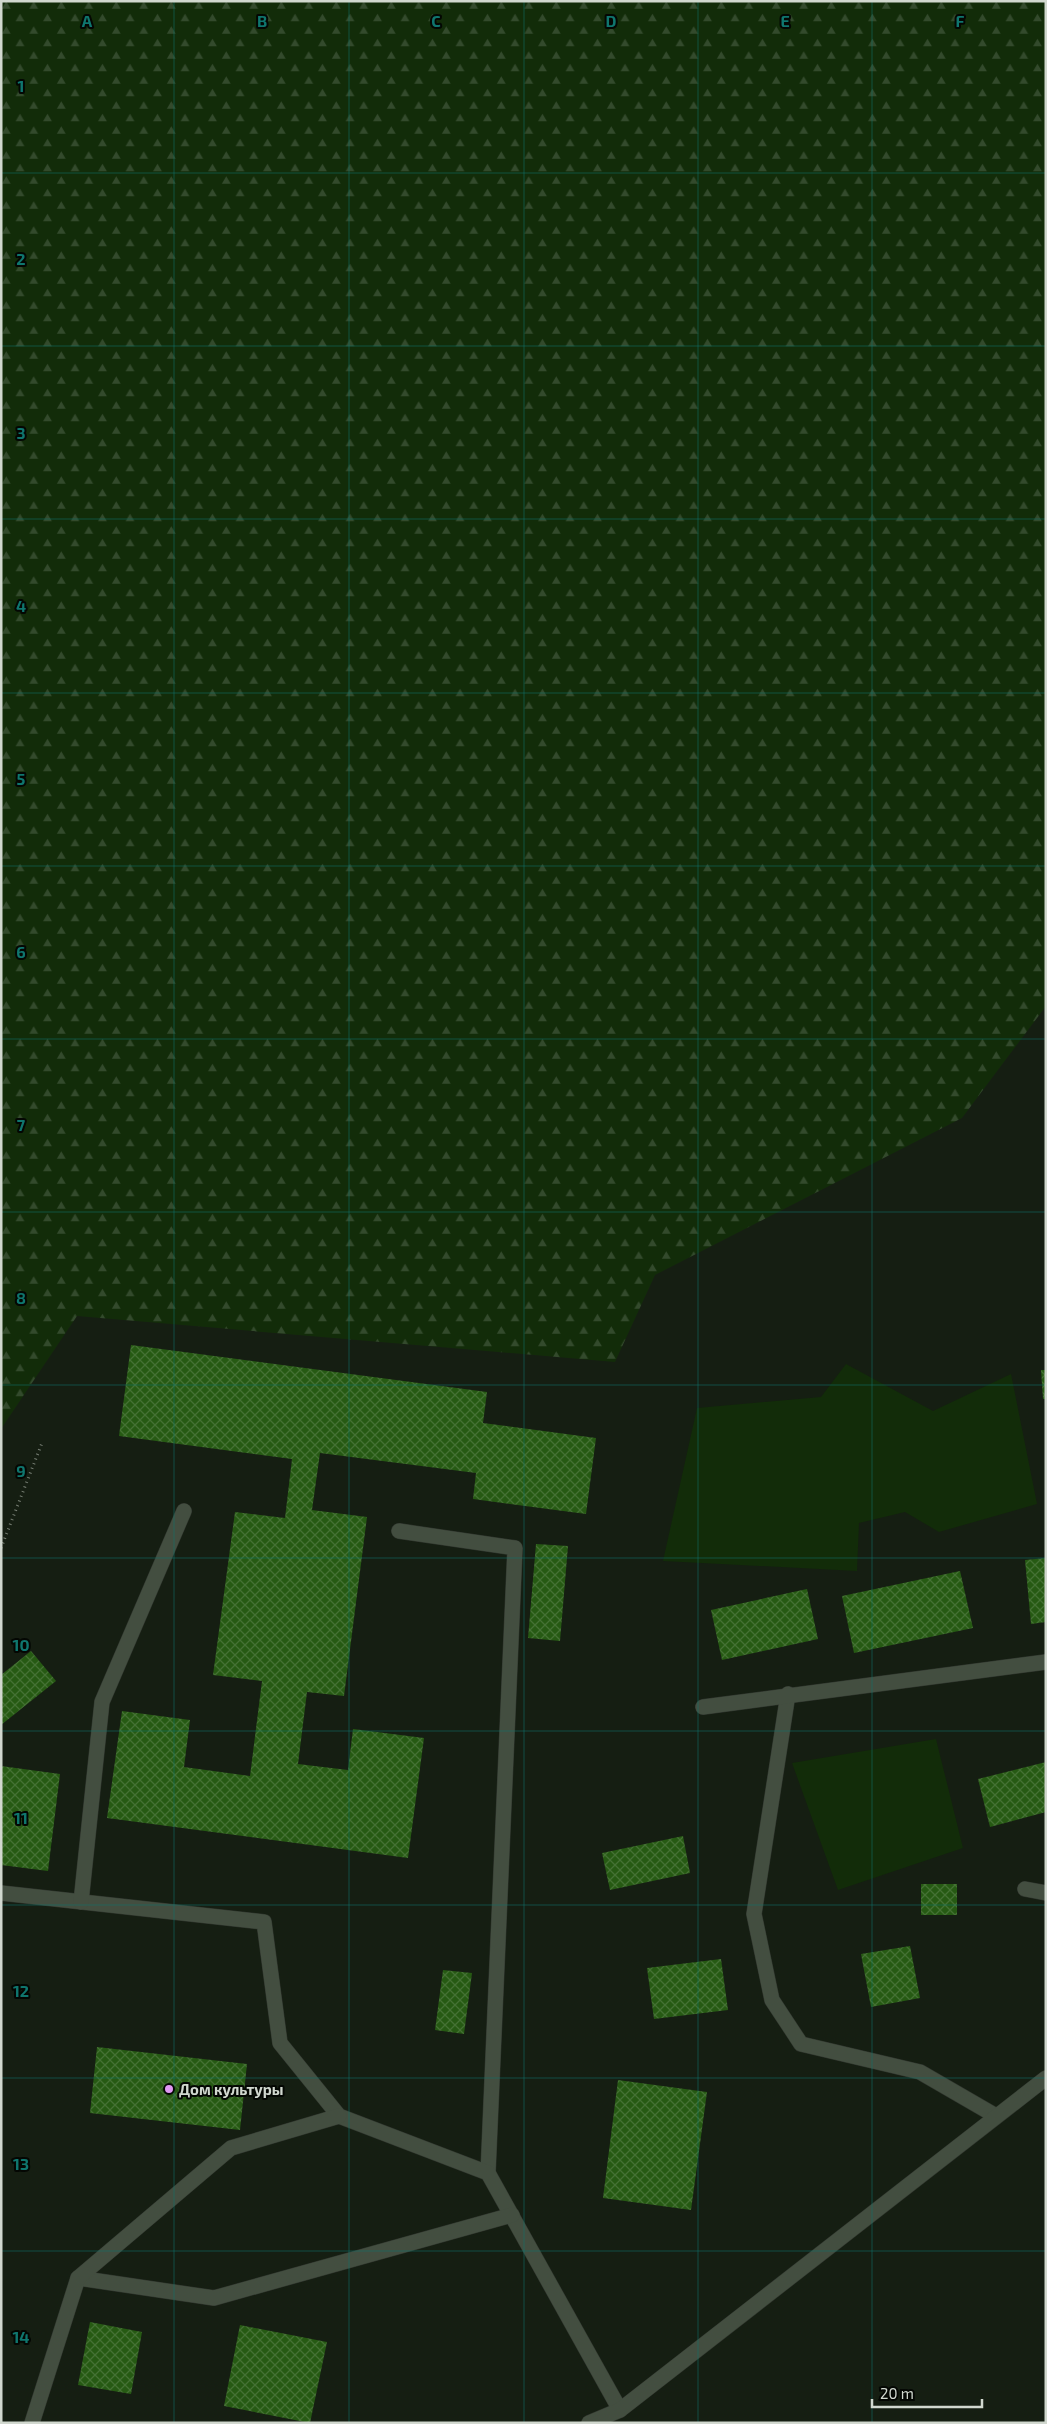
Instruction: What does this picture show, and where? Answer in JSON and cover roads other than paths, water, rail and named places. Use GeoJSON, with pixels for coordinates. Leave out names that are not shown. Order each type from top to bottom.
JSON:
{"type":"FeatureCollection","features":[{"type":"Feature","properties":{"kind":"street"},"geometry":{"type":"LineString","coordinates":[[81,1902],[102,1702],[184,1511]]}},
{"type":"Feature","properties":{"kind":"street"},"geometry":{"type":"LineString","coordinates":[[399,1531],[515,1548],[488,2173],[620,2410]]}},
{"type":"Feature","properties":{"kind":"street"},"geometry":{"type":"LineString","coordinates":[[703,1707],[788,1694],[1046,1662]]}},
{"type":"Feature","properties":{"kind":"street"},"geometry":{"type":"LineString","coordinates":[[788,1694],[754,1914],[772,2000],[801,2044],[920,2072],[996,2116]]}},
{"type":"Feature","properties":{"kind":"street"},"geometry":{"type":"LineString","coordinates":[[1025,1889],[1046,1893]]}},
{"type":"Feature","properties":{"kind":"street"},"geometry":{"type":"LineString","coordinates":[[1,1893],[264,1922],[280,2043],[338,2116],[488,2173]]}},
{"type":"Feature","properties":{"kind":"street"},"geometry":{"type":"LineString","coordinates":[[589,2423],[620,2410],[1046,2078]]}},
{"type":"Feature","properties":{"kind":"street"},"geometry":{"type":"LineString","coordinates":[[32,2423],[78,2278],[231,2148],[338,2116]]}},
{"type":"Feature","properties":{"kind":"street"},"geometry":{"type":"LineString","coordinates":[[78,2278],[214,2298],[512,2215]]}},
{"type":"Feature","properties":{"kind":"place","name":"Дом культуры"},"geometry":{"type":"Point","coordinates":[169,2089]}}]}
